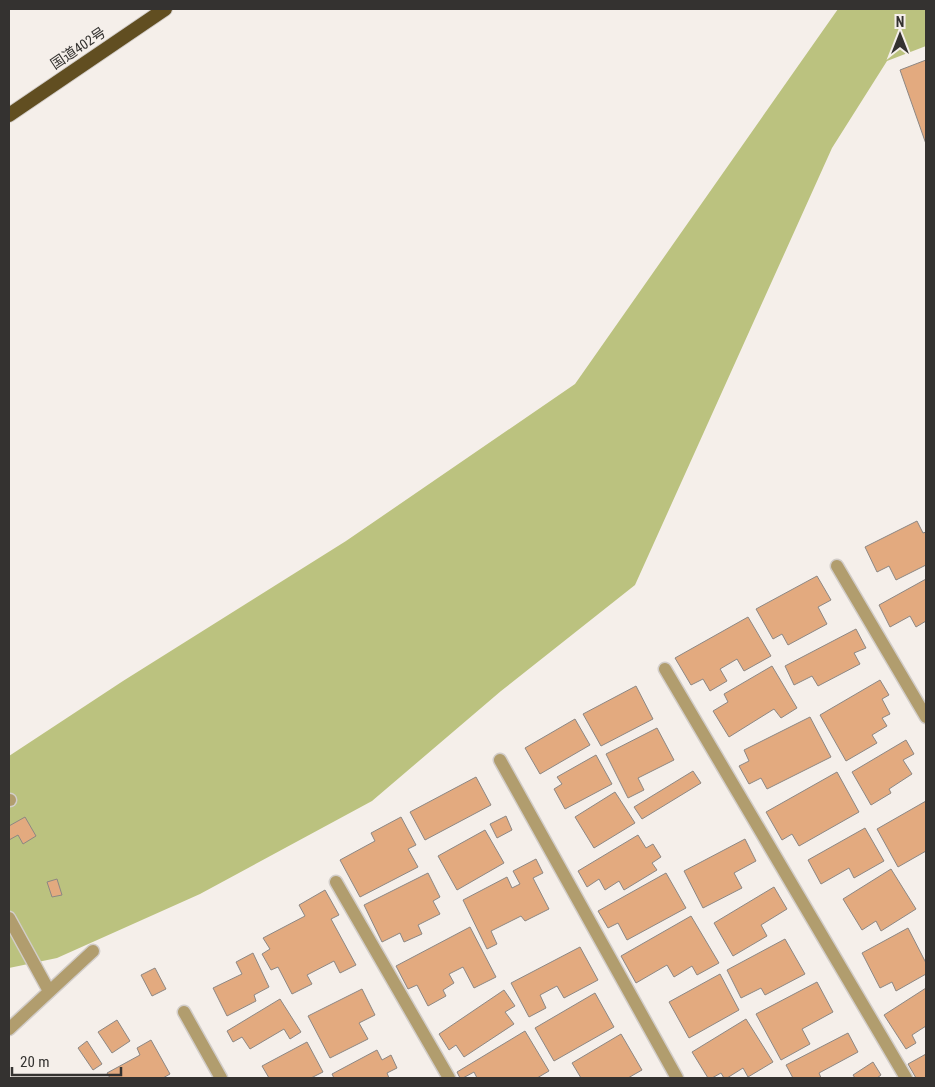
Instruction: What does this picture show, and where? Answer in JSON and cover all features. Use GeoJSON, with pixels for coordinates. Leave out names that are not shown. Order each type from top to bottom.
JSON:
{"type":"FeatureCollection","features":[{"type":"Feature","properties":{"kind":"highway","name":"国道402号"},"geometry":{"type":"LineString","coordinates":[[9,115],[164,9]]}},
{"type":"Feature","properties":{"kind":"street"},"geometry":{"type":"LineString","coordinates":[[837,566],[926,718]]}},
{"type":"Feature","properties":{"kind":"street"},"geometry":{"type":"LineString","coordinates":[[665,669],[906,1078]]}},
{"type":"Feature","properties":{"kind":"street"},"geometry":{"type":"LineString","coordinates":[[500,760],[677,1078]]}},
{"type":"Feature","properties":{"kind":"street"},"geometry":{"type":"LineString","coordinates":[[336,882],[449,1078]]}},
{"type":"Feature","properties":{"kind":"street"},"geometry":{"type":"LineString","coordinates":[[9,918],[50,991]]}},
{"type":"Feature","properties":{"kind":"street"},"geometry":{"type":"LineString","coordinates":[[9,1029],[93,951]]}},
{"type":"Feature","properties":{"kind":"street"},"geometry":{"type":"LineString","coordinates":[[184,1012],[221,1078]]}},
{"type":"Feature","properties":{"kind":"green space"},"geometry":{"type":"Polygon","coordinates":[[[838,9],[926,9],[926,46],[887,61],[832,148],[635,585],[501,691],[372,801],[200,894],[57,958],[9,968],[9,756],[123,681],[346,541],[575,384],[838,9]]]}},
{"type":"Feature","properties":{"kind":"building"},"geometry":{"type":"Polygon","coordinates":[[[926,60],[926,144],[900,70],[926,60]]]}},
{"type":"Feature","properties":{"kind":"building"},"geometry":{"type":"Polygon","coordinates":[[[917,521],[923,533],[926,532],[926,565],[896,580],[889,566],[877,572],[865,547],[917,521]]]}},
{"type":"Feature","properties":{"kind":"building"},"geometry":{"type":"Polygon","coordinates":[[[817,576],[831,600],[818,607],[827,624],[788,645],[782,634],[773,639],[756,609],[817,576]]]}},
{"type":"Feature","properties":{"kind":"building"},"geometry":{"type":"Polygon","coordinates":[[[926,579],[926,621],[916,627],[910,616],[890,627],[879,605],[926,579]]]}},
{"type":"Feature","properties":{"kind":"building"},"geometry":{"type":"Polygon","coordinates":[[[748,617],[771,656],[744,671],[737,659],[720,669],[727,681],[710,691],[703,679],[691,685],[675,658],[748,617]]]}},
{"type":"Feature","properties":{"kind":"building"},"geometry":{"type":"Polygon","coordinates":[[[856,629],[866,648],[854,653],[860,664],[818,686],[812,676],[794,685],[785,666],[856,629]]]}},
{"type":"Feature","properties":{"kind":"building"},"geometry":{"type":"Polygon","coordinates":[[[772,666],[797,708],[781,718],[774,709],[729,737],[713,711],[728,702],[724,694],[772,666]]]}},
{"type":"Feature","properties":{"kind":"building"},"geometry":{"type":"Polygon","coordinates":[[[880,680],[889,695],[882,699],[890,714],[882,718],[887,726],[872,735],[877,743],[846,761],[820,715],[880,680]]]}},
{"type":"Feature","properties":{"kind":"building"},"geometry":{"type":"Polygon","coordinates":[[[636,686],[653,719],[601,746],[583,714],[636,686]]]}},
{"type":"Feature","properties":{"kind":"building"},"geometry":{"type":"Polygon","coordinates":[[[810,717],[831,757],[767,789],[761,778],[749,784],[739,766],[749,761],[744,750],[810,717]]]}},
{"type":"Feature","properties":{"kind":"building"},"geometry":{"type":"Polygon","coordinates":[[[575,719],[590,745],[540,774],[525,748],[575,719]]]}},
{"type":"Feature","properties":{"kind":"building"},"geometry":{"type":"Polygon","coordinates":[[[657,728],[674,760],[638,778],[644,790],[628,798],[606,754],[657,728]]]}},
{"type":"Feature","properties":{"kind":"building"},"geometry":{"type":"Polygon","coordinates":[[[906,740],[914,754],[903,760],[912,774],[889,789],[891,793],[871,805],[852,772],[906,740]]]}},
{"type":"Feature","properties":{"kind":"building"},"geometry":{"type":"Polygon","coordinates":[[[596,755],[612,784],[565,809],[554,789],[562,784],[557,777],[596,755]]]}},
{"type":"Feature","properties":{"kind":"building"},"geometry":{"type":"Polygon","coordinates":[[[693,771],[701,783],[642,819],[634,807],[693,771]]]}},
{"type":"Feature","properties":{"kind":"building"},"geometry":{"type":"Polygon","coordinates":[[[837,772],[859,812],[799,846],[792,834],[782,840],[766,812],[837,772]]]}},
{"type":"Feature","properties":{"kind":"building"},"geometry":{"type":"Polygon","coordinates":[[[476,777],[491,805],[425,840],[410,812],[476,777]]]}},
{"type":"Feature","properties":{"kind":"building"},"geometry":{"type":"Polygon","coordinates":[[[615,792],[635,823],[594,848],[575,817],[615,792]]]}},
{"type":"Feature","properties":{"kind":"building"},"geometry":{"type":"Polygon","coordinates":[[[926,801],[926,851],[898,867],[877,829],[926,801]]]}},
{"type":"Feature","properties":{"kind":"building"},"geometry":{"type":"Polygon","coordinates":[[[506,816],[512,830],[497,838],[490,824],[506,816]]]}},
{"type":"Feature","properties":{"kind":"building"},"geometry":{"type":"Polygon","coordinates":[[[25,817],[36,836],[23,844],[18,835],[9,840],[9,826],[25,817]]]}},
{"type":"Feature","properties":{"kind":"building"},"geometry":{"type":"Polygon","coordinates":[[[401,817],[416,845],[408,849],[418,867],[360,897],[340,860],[375,841],[371,833],[401,817]]]}},
{"type":"Feature","properties":{"kind":"building"},"geometry":{"type":"Polygon","coordinates":[[[865,828],[884,861],[854,878],[849,868],[821,884],[808,860],[865,828]]]}},
{"type":"Feature","properties":{"kind":"building"},"geometry":{"type":"Polygon","coordinates":[[[485,830],[504,863],[457,890],[438,856],[485,830]]]}},
{"type":"Feature","properties":{"kind":"building"},"geometry":{"type":"Polygon","coordinates":[[[638,835],[646,848],[653,844],[661,857],[652,863],[657,870],[624,890],[619,881],[605,890],[599,879],[587,887],[578,871],[638,835]]]}},
{"type":"Feature","properties":{"kind":"building"},"geometry":{"type":"Polygon","coordinates":[[[745,839],[756,861],[734,873],[742,888],[703,908],[684,871],[745,839]]]}},
{"type":"Feature","properties":{"kind":"building"},"geometry":{"type":"Polygon","coordinates":[[[536,859],[543,873],[533,878],[549,909],[525,921],[521,916],[491,931],[497,944],[487,949],[463,900],[507,877],[512,888],[520,884],[513,871],[536,859]]]}},
{"type":"Feature","properties":{"kind":"building"},"geometry":{"type":"Polygon","coordinates":[[[891,869],[916,909],[881,931],[876,921],[862,930],[843,899],[891,869]]]}},
{"type":"Feature","properties":{"kind":"building"},"geometry":{"type":"Polygon","coordinates":[[[428,873],[440,897],[433,901],[440,914],[418,925],[422,934],[404,942],[400,933],[382,942],[364,905],[428,873]]]}},
{"type":"Feature","properties":{"kind":"building"},"geometry":{"type":"Polygon","coordinates":[[[666,873],[686,908],[627,940],[618,923],[608,928],[598,911],[666,873]]]}},
{"type":"Feature","properties":{"kind":"building"},"geometry":{"type":"Polygon","coordinates":[[[57,879],[62,895],[52,897],[47,882],[57,879]]]}},
{"type":"Feature","properties":{"kind":"building"},"geometry":{"type":"Polygon","coordinates":[[[774,887],[787,909],[761,925],[767,936],[733,956],[714,923],[774,887]]]}},
{"type":"Feature","properties":{"kind":"building"},"geometry":{"type":"Polygon","coordinates":[[[325,890],[339,915],[331,919],[356,965],[340,973],[334,961],[307,975],[312,984],[292,994],[278,967],[271,970],[262,954],[270,949],[263,938],[305,916],[299,905],[325,890]]]}},
{"type":"Feature","properties":{"kind":"building"},"geometry":{"type":"Polygon","coordinates":[[[691,916],[719,963],[697,975],[692,966],[674,977],[667,965],[636,983],[621,956],[691,916]]]}},
{"type":"Feature","properties":{"kind":"building"},"geometry":{"type":"Polygon","coordinates":[[[470,927],[496,977],[474,988],[463,967],[449,974],[454,983],[443,990],[446,996],[428,1006],[417,985],[408,989],[396,966],[470,927]]]}},
{"type":"Feature","properties":{"kind":"building"},"geometry":{"type":"Polygon","coordinates":[[[908,928],[926,963],[926,974],[896,991],[892,982],[880,988],[862,953],[908,928]]]}},
{"type":"Feature","properties":{"kind":"building"},"geometry":{"type":"Polygon","coordinates":[[[785,939],[805,974],[765,995],[761,988],[741,998],[727,970],[785,939]]]}},
{"type":"Feature","properties":{"kind":"building"},"geometry":{"type":"Polygon","coordinates":[[[580,947],[598,980],[564,998],[557,986],[540,995],[546,1008],[529,1017],[511,983],[580,947]]]}},
{"type":"Feature","properties":{"kind":"building"},"geometry":{"type":"Polygon","coordinates":[[[253,953],[269,987],[254,995],[256,1001],[227,1016],[213,988],[242,974],[236,962],[253,953]]]}},
{"type":"Feature","properties":{"kind":"building"},"geometry":{"type":"Polygon","coordinates":[[[155,968],[166,989],[152,996],[141,975],[155,968]]]}},
{"type":"Feature","properties":{"kind":"building"},"geometry":{"type":"Polygon","coordinates":[[[720,974],[739,1010],[689,1038],[669,1002],[720,974]]]}},
{"type":"Feature","properties":{"kind":"building"},"geometry":{"type":"Polygon","coordinates":[[[817,982],[833,1012],[802,1029],[810,1044],[781,1060],[756,1014],[817,982]]]}},
{"type":"Feature","properties":{"kind":"building"},"geometry":{"type":"Polygon","coordinates":[[[926,988],[926,1026],[912,1035],[916,1043],[906,1049],[884,1015],[926,988]]]}},
{"type":"Feature","properties":{"kind":"building"},"geometry":{"type":"Polygon","coordinates":[[[362,989],[375,1015],[359,1023],[368,1039],[330,1058],[308,1016],[362,989]]]}},
{"type":"Feature","properties":{"kind":"building"},"geometry":{"type":"Polygon","coordinates":[[[504,990],[515,1006],[505,1012],[514,1024],[464,1057],[456,1045],[449,1050],[439,1034],[504,990]]]}},
{"type":"Feature","properties":{"kind":"building"},"geometry":{"type":"Polygon","coordinates":[[[595,993],[614,1027],[554,1061],[535,1028],[595,993]]]}},
{"type":"Feature","properties":{"kind":"building"},"geometry":{"type":"Polygon","coordinates":[[[280,999],[301,1032],[290,1039],[284,1029],[250,1049],[242,1037],[233,1042],[227,1031],[280,999]]]}},
{"type":"Feature","properties":{"kind":"building"},"geometry":{"type":"Polygon","coordinates":[[[746,1019],[773,1062],[748,1077],[743,1068],[727,1078],[724,1078],[721,1073],[708,1078],[692,1052],[746,1019]]]}},
{"type":"Feature","properties":{"kind":"building"},"geometry":{"type":"Polygon","coordinates":[[[117,1020],[130,1041],[112,1053],[98,1032],[117,1020]]]}},
{"type":"Feature","properties":{"kind":"building"},"geometry":{"type":"Polygon","coordinates":[[[525,1031],[549,1071],[537,1078],[477,1078],[474,1072],[460,1078],[457,1072],[525,1031]]]}},
{"type":"Feature","properties":{"kind":"building"},"geometry":{"type":"Polygon","coordinates":[[[848,1033],[858,1052],[819,1073],[821,1078],[793,1078],[786,1065],[848,1033]]]}},
{"type":"Feature","properties":{"kind":"building"},"geometry":{"type":"Polygon","coordinates":[[[621,1034],[642,1070],[628,1078],[581,1078],[572,1063],[621,1034]]]}},
{"type":"Feature","properties":{"kind":"building"},"geometry":{"type":"Polygon","coordinates":[[[151,1040],[170,1074],[163,1078],[110,1078],[107,1073],[140,1055],[137,1048],[151,1040]]]}},
{"type":"Feature","properties":{"kind":"building"},"geometry":{"type":"Polygon","coordinates":[[[87,1041],[102,1064],[93,1070],[78,1048],[87,1041]]]}},
{"type":"Feature","properties":{"kind":"building"},"geometry":{"type":"Polygon","coordinates":[[[307,1042],[323,1072],[311,1078],[269,1078],[262,1066],[307,1042]]]}},
{"type":"Feature","properties":{"kind":"building"},"geometry":{"type":"Polygon","coordinates":[[[377,1050],[382,1060],[391,1055],[397,1068],[387,1073],[389,1078],[334,1078],[332,1074],[377,1050]]]}},
{"type":"Feature","properties":{"kind":"building"},"geometry":{"type":"Polygon","coordinates":[[[926,1054],[926,1078],[916,1078],[908,1064],[926,1054]]]}},
{"type":"Feature","properties":{"kind":"building"},"geometry":{"type":"Polygon","coordinates":[[[873,1062],[881,1075],[877,1078],[855,1078],[853,1075],[873,1062]]]}}]}
